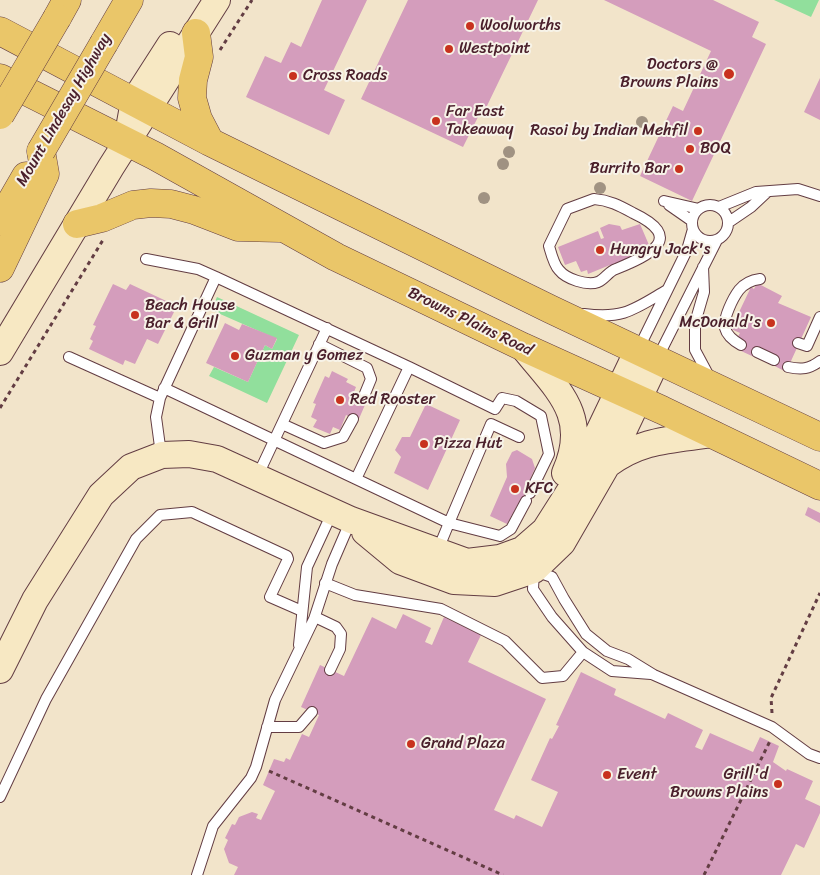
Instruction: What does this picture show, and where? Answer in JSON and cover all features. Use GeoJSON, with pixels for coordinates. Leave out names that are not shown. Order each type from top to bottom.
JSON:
{"type":"FeatureCollection","features":[{"type":"Feature","properties":{"kind":"main road","name":"Mount Lindesay Highway"},"geometry":{"type":"LineString","coordinates":[[0,221],[129,0]]}},
{"type":"Feature","properties":{"kind":"main road"},"geometry":{"type":"LineString","coordinates":[[0,115],[62,9]]}},
{"type":"Feature","properties":{"kind":"main road"},"geometry":{"type":"LineString","coordinates":[[0,31],[210,142],[550,309],[820,437]]}},
{"type":"Feature","properties":{"kind":"main road"},"geometry":{"type":"LineString","coordinates":[[196,33],[198,57],[193,80],[192,98],[198,119],[210,142]]}},
{"type":"Feature","properties":{"kind":"main road","name":"Browns Plains Road"},"geometry":{"type":"LineString","coordinates":[[0,78],[128,141],[336,257],[820,486]]}},
{"type":"Feature","properties":{"kind":"main road"},"geometry":{"type":"LineString","coordinates":[[0,268],[45,174],[41,151]]}},
{"type":"Feature","properties":{"kind":"main road"},"geometry":{"type":"LineString","coordinates":[[77,224],[102,218],[133,205],[151,203],[171,204],[194,210],[238,227],[283,228]]}},
{"type":"Feature","properties":{"kind":"street"},"geometry":{"type":"LineString","coordinates":[[0,352],[128,141],[141,106],[198,0]]}},
{"type":"Feature","properties":{"kind":"street"},"geometry":{"type":"LineString","coordinates":[[141,106],[196,33],[217,0]]}},
{"type":"Feature","properties":{"kind":"street"},"geometry":{"type":"LineString","coordinates":[[523,347],[566,402],[574,419],[575,446],[558,489],[560,505]]}},
{"type":"Feature","properties":{"kind":"street"},"geometry":{"type":"LineString","coordinates":[[528,560],[586,460],[628,395],[647,355]]}},
{"type":"Feature","properties":{"kind":"street"},"geometry":{"type":"LineString","coordinates":[[342,516],[400,561],[454,580],[495,583],[528,560],[562,542],[607,465],[628,395]]}},
{"type":"Feature","properties":{"kind":"street"},"geometry":{"type":"LineString","coordinates":[[607,465],[633,448],[651,443],[713,434]]}},
{"type":"Feature","properties":{"kind":"street"},"geometry":{"type":"LineString","coordinates":[[0,670],[35,600],[101,495],[130,468],[162,455],[189,454],[216,459],[342,516],[467,562],[500,558],[528,560]]}},
{"type":"Feature","properties":{"kind":"lane"},"geometry":{"type":"LineString","coordinates":[[717,240],[700,238],[693,225],[664,201],[699,209],[710,205],[719,207],[756,192],[798,189],[820,196]]}},
{"type":"Feature","properties":{"kind":"lane"},"geometry":{"type":"LineString","coordinates":[[728,222],[751,207],[768,192]]}},
{"type":"Feature","properties":{"kind":"lane"},"geometry":{"type":"LineString","coordinates":[[594,199],[606,200],[652,221],[658,230],[659,242],[654,250],[648,255],[611,270],[598,282],[585,283],[572,279],[559,271],[549,246],[567,208],[594,199]]}},
{"type":"Feature","properties":{"kind":"lane"},"geometry":{"type":"LineString","coordinates":[[647,355],[717,240],[726,233],[727,216],[719,207]]}},
{"type":"Feature","properties":{"kind":"lane"},"geometry":{"type":"LineString","coordinates":[[647,355],[668,289],[687,250],[699,209]]}},
{"type":"Feature","properties":{"kind":"lane"},"geometry":{"type":"LineString","coordinates":[[146,259],[198,269],[495,408],[502,398],[516,401],[541,416],[550,454],[511,529],[500,536],[449,523],[164,388]]}},
{"type":"Feature","properties":{"kind":"lane"},"geometry":{"type":"LineString","coordinates":[[703,264],[704,292],[695,323],[695,350],[715,387]]}},
{"type":"Feature","properties":{"kind":"lane"},"geometry":{"type":"LineString","coordinates":[[162,455],[156,417],[160,398],[216,277]]}},
{"type":"Feature","properties":{"kind":"lane"},"geometry":{"type":"LineString","coordinates":[[741,345],[733,340],[725,328],[725,319],[739,290],[751,281],[760,279]]}},
{"type":"Feature","properties":{"kind":"lane"},"geometry":{"type":"LineString","coordinates":[[550,309],[617,316],[625,314],[668,289]]}},
{"type":"Feature","properties":{"kind":"lane"},"geometry":{"type":"LineString","coordinates":[[798,342],[807,346],[820,317]]}},
{"type":"Feature","properties":{"kind":"lane"},"geometry":{"type":"LineString","coordinates":[[257,477],[327,328]]}},
{"type":"Feature","properties":{"kind":"lane"},"geometry":{"type":"LineString","coordinates":[[319,344],[367,368],[371,380],[364,396]]}},
{"type":"Feature","properties":{"kind":"lane"},"geometry":{"type":"LineString","coordinates":[[757,352],[774,360]]}},
{"type":"Feature","properties":{"kind":"lane"},"geometry":{"type":"LineString","coordinates":[[69,357],[160,398]]}},
{"type":"Feature","properties":{"kind":"lane"},"geometry":{"type":"LineString","coordinates":[[788,367],[799,370],[809,368],[820,360]]}},
{"type":"Feature","properties":{"kind":"lane"},"geometry":{"type":"LineString","coordinates":[[356,479],[409,367]]}},
{"type":"Feature","properties":{"kind":"lane"},"geometry":{"type":"LineString","coordinates":[[282,424],[324,443],[343,437],[353,419]]}},
{"type":"Feature","properties":{"kind":"lane"},"geometry":{"type":"LineString","coordinates":[[437,552],[491,424],[519,436]]}},
{"type":"Feature","properties":{"kind":"lane"},"geometry":{"type":"LineString","coordinates":[[0,798],[46,700],[136,539],[160,515],[192,512],[287,556],[288,559],[270,597],[302,611]]}},
{"type":"Feature","properties":{"kind":"lane"},"geometry":{"type":"LineString","coordinates":[[197,875],[213,826],[251,778],[256,766],[275,700],[315,617],[342,516]]}},
{"type":"Feature","properties":{"kind":"lane"},"geometry":{"type":"LineString","coordinates":[[298,650],[307,567],[342,516]]}},
{"type":"Feature","properties":{"kind":"lane"},"geometry":{"type":"LineString","coordinates":[[528,560],[533,589],[552,617],[583,652],[612,671],[654,675]]}},
{"type":"Feature","properties":{"kind":"lane"},"geometry":{"type":"LineString","coordinates":[[528,560],[552,577],[586,634],[607,651],[628,659],[654,675],[772,727],[809,754],[820,758]]}},
{"type":"Feature","properties":{"kind":"lane"},"geometry":{"type":"LineString","coordinates":[[325,583],[355,595],[441,609],[504,641],[542,678],[563,676],[583,652]]}},
{"type":"Feature","properties":{"kind":"lane"},"geometry":{"type":"LineString","coordinates":[[315,617],[336,627],[341,634],[340,649],[330,670]]}},
{"type":"Feature","properties":{"kind":"lane"},"geometry":{"type":"LineString","coordinates":[[267,727],[299,727],[312,712]]}},
{"type":"Feature","properties":{"kind":"path"},"geometry":{"type":"LineString","coordinates":[[219,52],[252,0]]}},
{"type":"Feature","properties":{"kind":"path"},"geometry":{"type":"LineString","coordinates":[[0,408],[105,237]]}},
{"type":"Feature","properties":{"kind":"path"},"geometry":{"type":"LineString","coordinates":[[256,766],[503,875]]}},
{"type":"Feature","properties":{"kind":"green space"},"geometry":{"type":"Polygon","coordinates":[[[774,0],[819,0],[811,17],[774,0]]]}},
{"type":"Feature","properties":{"kind":"green space"},"geometry":{"type":"Polygon","coordinates":[[[217,297],[299,335],[267,403],[209,376],[214,367],[248,382],[265,345],[272,349],[277,339],[211,310],[217,297]]]}},
{"type":"Feature","properties":{"kind":"building","name":"Cross Roads"},"geometry":{"type":"Polygon","coordinates":[[[322,0],[367,0],[324,90],[345,100],[329,135],[246,97],[265,56],[281,63],[291,42],[301,47],[322,0]]]}},
{"type":"Feature","properties":{"kind":"building","name":"Westpoint"},"geometry":{"type":"Polygon","coordinates":[[[408,0],[538,0],[485,110],[482,109],[463,147],[361,99],[408,0]]]}},
{"type":"Feature","properties":{"kind":"building"},"geometry":{"type":"Polygon","coordinates":[[[604,0],[713,0],[759,22],[752,37],[766,44],[692,201],[640,176],[673,106],[683,111],[711,51],[604,0]]]}},
{"type":"Feature","properties":{"kind":"building"},"geometry":{"type":"Polygon","coordinates":[[[820,78],[820,120],[804,112],[820,78]]]}},
{"type":"Feature","properties":{"kind":"building","name":"Hungry Jack's"},"geometry":{"type":"Polygon","coordinates":[[[609,224],[620,226],[622,230],[640,224],[649,245],[640,249],[642,252],[636,254],[637,259],[612,269],[610,265],[588,274],[587,270],[581,272],[576,261],[565,265],[558,247],[598,231],[601,239],[604,238],[600,228],[609,224]]]}},
{"type":"Feature","properties":{"kind":"building","name":"McDonald's"},"geometry":{"type":"Polygon","coordinates":[[[757,283],[782,296],[778,303],[811,317],[786,372],[771,364],[759,348],[754,357],[739,350],[743,341],[737,338],[740,333],[731,329],[751,287],[754,289],[757,283]]]}},
{"type":"Feature","properties":{"kind":"building","name":"Beach House Bar & Grill"},"geometry":{"type":"Polygon","coordinates":[[[113,284],[126,290],[130,284],[177,306],[158,344],[147,339],[135,364],[125,360],[123,365],[89,349],[93,341],[90,339],[96,326],[93,325],[113,284]]]}},
{"type":"Feature","properties":{"kind":"building","name":"Guzman y Gomez"},"geometry":{"type":"Polygon","coordinates":[[[225,323],[239,330],[242,324],[277,338],[272,349],[265,345],[248,382],[206,363],[225,323]]]}},
{"type":"Feature","properties":{"kind":"building","name":"Red Rooster"},"geometry":{"type":"Polygon","coordinates":[[[332,371],[348,379],[346,382],[356,387],[354,392],[368,398],[358,421],[346,415],[340,430],[333,427],[330,434],[313,427],[317,420],[311,417],[316,404],[313,403],[325,376],[329,378],[332,371]]]}},
{"type":"Feature","properties":{"kind":"building","name":"Pizza Hut"},"geometry":{"type":"Polygon","coordinates":[[[426,404],[460,420],[428,490],[394,473],[401,457],[395,450],[402,437],[410,437],[426,404]]]}},
{"type":"Feature","properties":{"kind":"building","name":"KFC"},"geometry":{"type":"Polygon","coordinates":[[[517,450],[532,459],[535,468],[527,486],[532,499],[518,504],[507,524],[490,516],[507,477],[506,464],[512,452],[517,450]]]}},
{"type":"Feature","properties":{"kind":"building"},"geometry":{"type":"Polygon","coordinates":[[[808,507],[820,513],[820,523],[805,515],[808,507]]]}},
{"type":"Feature","properties":{"kind":"building","name":"Grand Plaza"},"geometry":{"type":"Polygon","coordinates":[[[403,614],[431,628],[425,642],[432,645],[444,617],[481,635],[468,662],[546,699],[494,810],[514,819],[516,815],[542,827],[558,792],[531,780],[550,738],[552,739],[559,726],[556,725],[581,672],[616,689],[614,695],[665,719],[668,713],[703,730],[695,747],[702,750],[710,733],[753,752],[760,737],[779,746],[773,762],[786,771],[787,769],[813,781],[805,799],[820,806],[820,813],[804,848],[796,844],[781,875],[234,875],[238,867],[229,863],[224,849],[228,840],[225,838],[232,824],[235,825],[239,817],[252,812],[258,814],[256,818],[261,820],[275,791],[263,785],[274,759],[284,762],[286,758],[290,760],[302,734],[309,737],[319,715],[301,707],[320,665],[344,676],[372,617],[396,629],[403,614]]]}},
{"type":"Feature","properties":{"kind":"place","name":"Woolworths"},"geometry":{"type":"Point","coordinates":[470,26]}},
{"type":"Feature","properties":{"kind":"place","name":"Westpoint"},"geometry":{"type":"Point","coordinates":[449,49]}},
{"type":"Feature","properties":{"kind":"place","name":"Doctors @ Browns Plains"},"geometry":{"type":"Point","coordinates":[729,74]}},
{"type":"Feature","properties":{"kind":"place","name":"Cross Roads"},"geometry":{"type":"Point","coordinates":[293,76]}},
{"type":"Feature","properties":{"kind":"place","name":"Far East Takeaway"},"geometry":{"type":"Point","coordinates":[436,121]}},
{"type":"Feature","properties":{"kind":"place","name":"Rasoi by Indian Mehfil"},"geometry":{"type":"Point","coordinates":[698,131]}},
{"type":"Feature","properties":{"kind":"place","name":"BOQ"},"geometry":{"type":"Point","coordinates":[690,149]}},
{"type":"Feature","properties":{"kind":"place","name":"Burrito Bar"},"geometry":{"type":"Point","coordinates":[679,169]}},
{"type":"Feature","properties":{"kind":"place","name":"Hungry Jack's"},"geometry":{"type":"Point","coordinates":[600,250]}},
{"type":"Feature","properties":{"kind":"place","name":"Beach House Bar & Grill"},"geometry":{"type":"Point","coordinates":[135,315]}},
{"type":"Feature","properties":{"kind":"place","name":"McDonald's"},"geometry":{"type":"Point","coordinates":[771,323]}},
{"type":"Feature","properties":{"kind":"place","name":"Guzman y Gomez"},"geometry":{"type":"Point","coordinates":[235,356]}},
{"type":"Feature","properties":{"kind":"place","name":"Red Rooster"},"geometry":{"type":"Point","coordinates":[340,400]}},
{"type":"Feature","properties":{"kind":"place","name":"Pizza Hut"},"geometry":{"type":"Point","coordinates":[424,444]}},
{"type":"Feature","properties":{"kind":"place","name":"KFC"},"geometry":{"type":"Point","coordinates":[515,489]}},
{"type":"Feature","properties":{"kind":"place","name":"Grand Plaza"},"geometry":{"type":"Point","coordinates":[411,744]}},
{"type":"Feature","properties":{"kind":"place","name":"Event"},"geometry":{"type":"Point","coordinates":[607,775]}},
{"type":"Feature","properties":{"kind":"place","name":"Grill'd Browns Plains"},"geometry":{"type":"Point","coordinates":[778,784]}}]}
